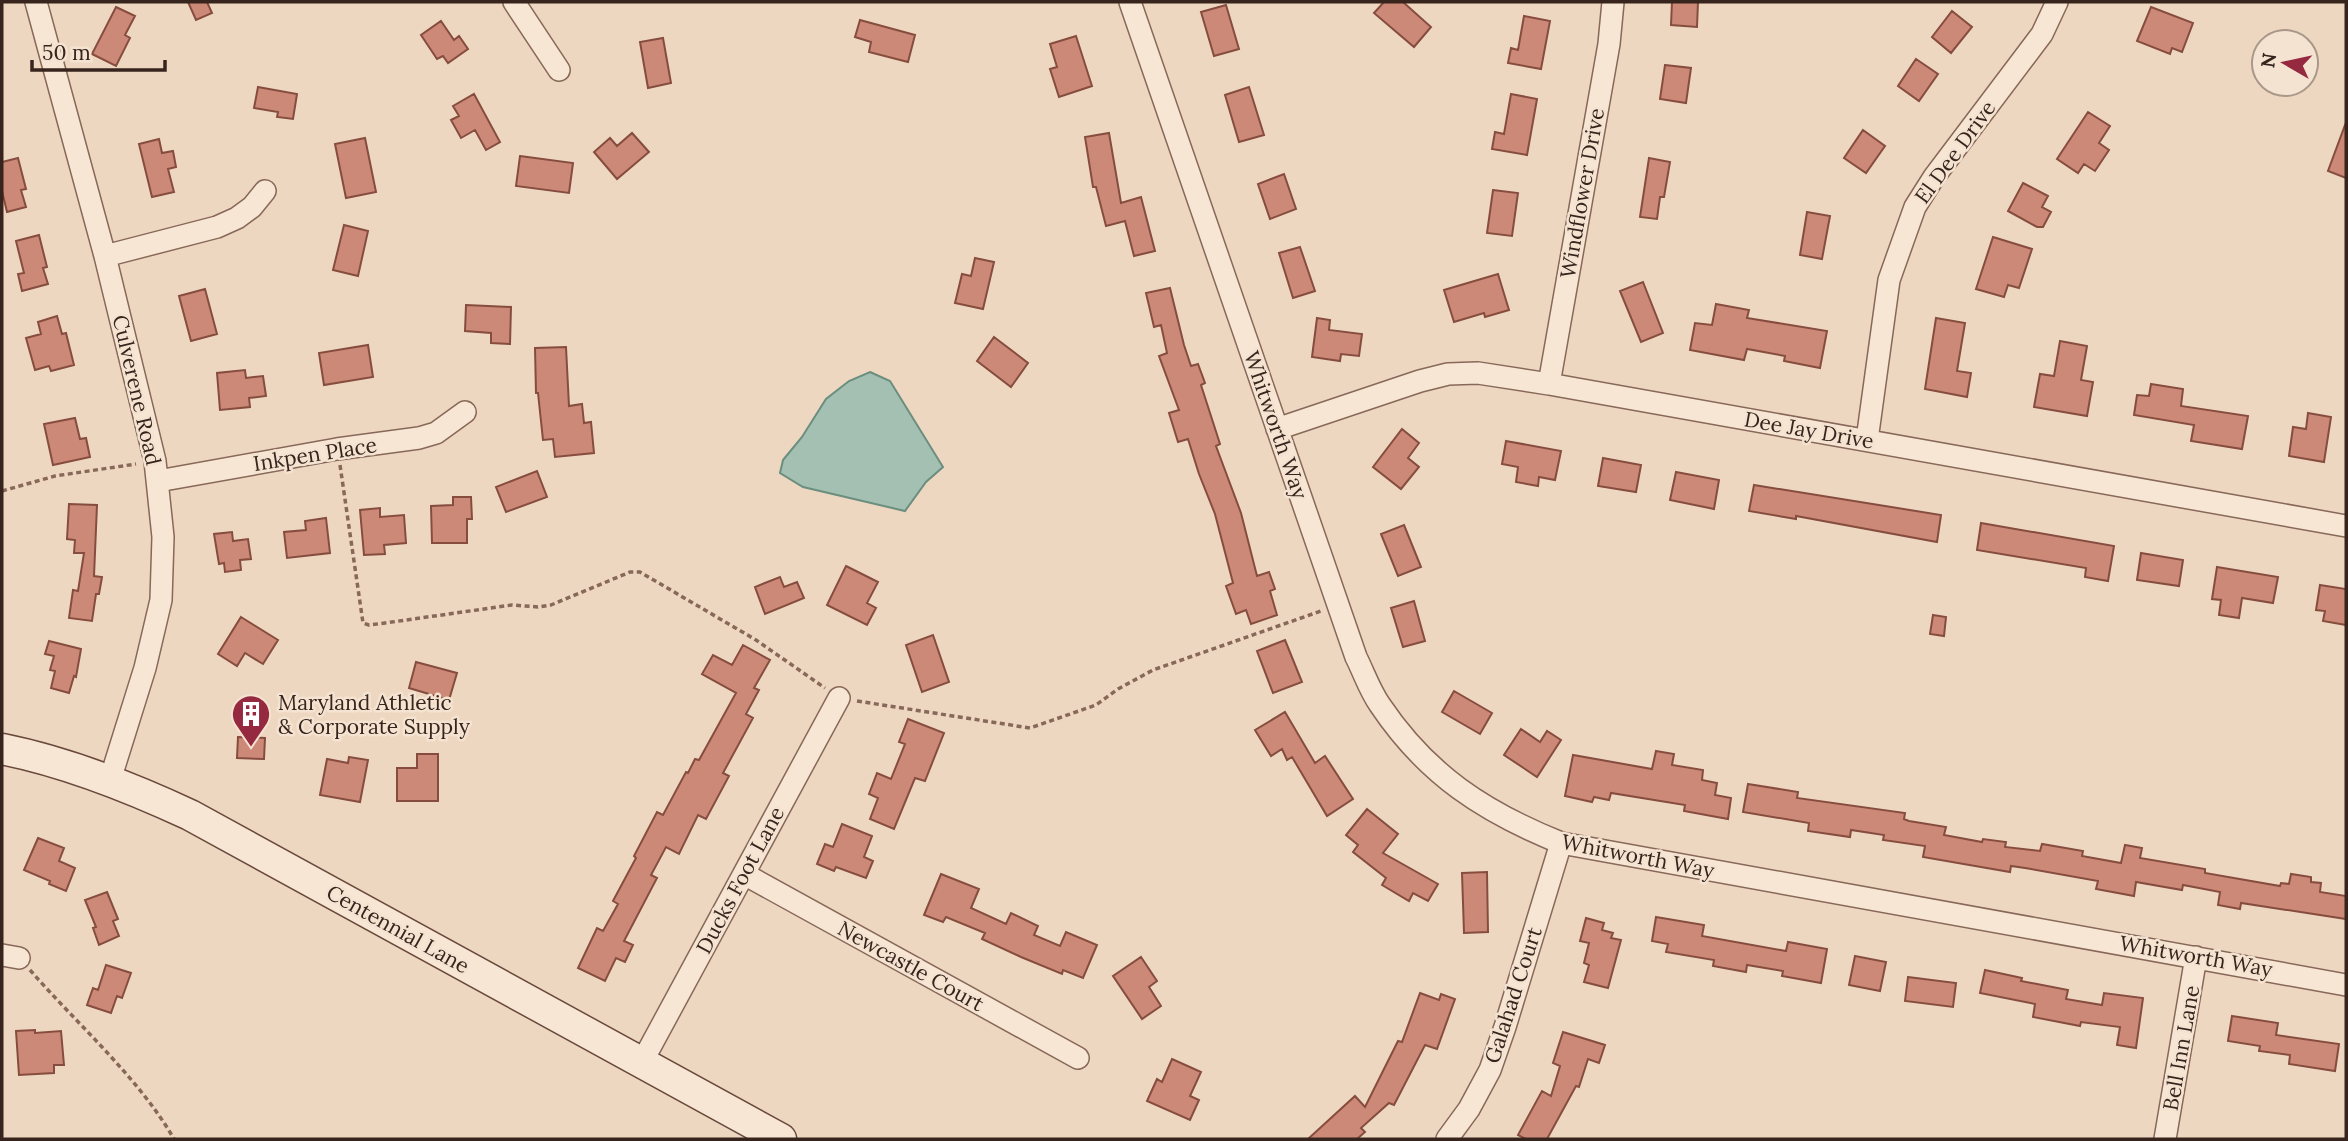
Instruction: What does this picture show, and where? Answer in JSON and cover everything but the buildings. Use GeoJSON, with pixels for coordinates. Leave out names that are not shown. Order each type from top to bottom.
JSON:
{"type":"FeatureCollection","features":[{"type":"Feature","properties":{"kind":"street","name":"Culverene Road"},"geometry":{"type":"LineString","coordinates":[[36,2],[105,256],[156,471],[163,537],[160,600],[145,668],[110,780]]}},
{"type":"Feature","properties":{"kind":"street"},"geometry":{"type":"LineString","coordinates":[[514,2],[559,70]]}},
{"type":"Feature","properties":{"kind":"street","name":"Whitworth Way"},"geometry":{"type":"LineString","coordinates":[[1130,2],[1356,657],[1379,704],[1407,741],[1440,774],[1476,801],[1516,824],[1560,843],[2346,985]]}},
{"type":"Feature","properties":{"kind":"street","name":"Windflower Drive"},"geometry":{"type":"LineString","coordinates":[[1549,384],[1609,44],[1613,2]]}},
{"type":"Feature","properties":{"kind":"street","name":"El Dee Drive"},"geometry":{"type":"LineString","coordinates":[[1867,440],[1889,280],[1915,207],[1934,177],[2042,33],[2057,2]]}},
{"type":"Feature","properties":{"kind":"street"},"geometry":{"type":"LineString","coordinates":[[105,256],[217,227],[237,218],[252,207],[265,191]]}},
{"type":"Feature","properties":{"kind":"street","name":"Dee Jay Drive"},"geometry":{"type":"LineString","coordinates":[[1277,429],[1420,380],[1448,374],[1478,373],[2346,527]]}},
{"type":"Feature","properties":{"kind":"street","name":"Inkpen Place"},"geometry":{"type":"LineString","coordinates":[[156,471],[428,436],[449,426],[466,412]]}},
{"type":"Feature","properties":{"kind":"street","name":"Ducks Foot Lane"},"geometry":{"type":"LineString","coordinates":[[642,1062],[839,698]]}},
{"type":"Feature","properties":{"kind":"street","name":"Centennial Lane"},"geometry":{"type":"LineString","coordinates":[[2,749],[62,764],[110,780],[190,815],[781,1139]]}},
{"type":"Feature","properties":{"kind":"street","name":"Galahad Court"},"geometry":{"type":"LineString","coordinates":[[1447,1139],[1469,1109],[1490,1070],[1560,843]]}},
{"type":"Feature","properties":{"kind":"street","name":"Newcastle Court"},"geometry":{"type":"LineString","coordinates":[[744,874],[1078,1058]]}},
{"type":"Feature","properties":{"kind":"street","name":"Bell Inn Lane"},"geometry":{"type":"LineString","coordinates":[[2165,1139],[2196,957]]}},
{"type":"Feature","properties":{"kind":"path"},"geometry":{"type":"LineString","coordinates":[[337,449],[363,623],[385,624],[512,605],[551,605],[630,572],[640,572],[756,640],[839,698],[1022,727],[1065,718],[1096,705],[1118,689],[1153,670],[1338,605]]}},
{"type":"Feature","properties":{"kind":"path"},"geometry":{"type":"LineString","coordinates":[[2,491],[55,476],[156,471]]}},
{"type":"Feature","properties":{"kind":"path"},"geometry":{"type":"LineString","coordinates":[[10,957],[139,1089],[161,1116],[174,1139]]}},
{"type":"Feature","properties":{"kind":"shaded area"},"geometry":{"type":"Polygon","coordinates":[[[870,372],[890,381],[943,467],[926,482],[905,511],[803,487],[780,473],[783,460],[802,437],[826,399],[849,381],[870,372]]]}},
{"type":"Feature","properties":{"kind":"place","name":"Maryland Athletic & Corporate Supply"},"geometry":{"type":"Point","coordinates":[251,748]}}]}
